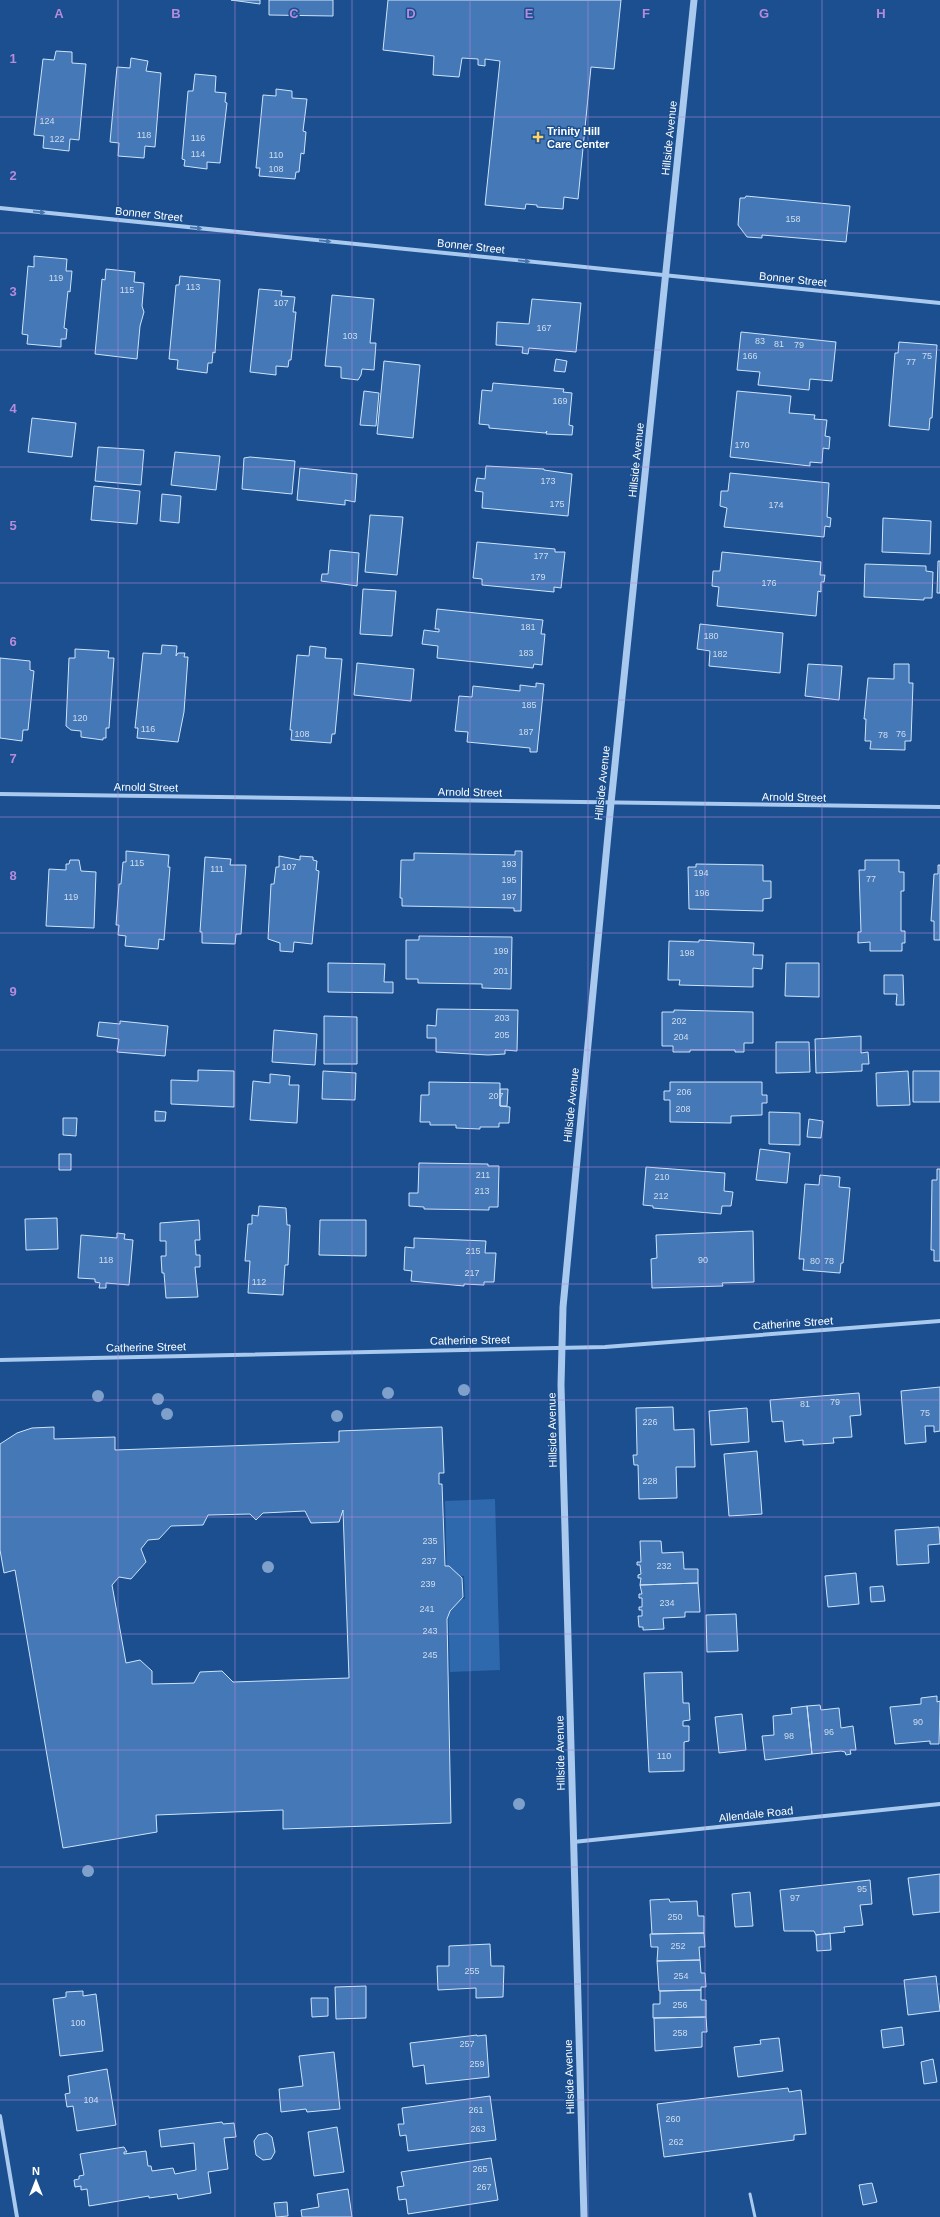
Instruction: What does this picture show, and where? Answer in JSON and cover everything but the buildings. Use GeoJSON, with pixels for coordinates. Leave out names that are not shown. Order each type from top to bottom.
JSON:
{"type":"FeatureCollection","features":[{"type":"Feature","properties":{"kind":"street","name":"Hillside Avenue"},"geometry":{"type":"LineString","coordinates":[[584,2217],[561,1347],[563,1307],[611,803],[667,275],[694,0]]}},
{"type":"Feature","properties":{"kind":"street","name":"Bonner Street"},"geometry":{"type":"LineString","coordinates":[[0,208],[940,303]]}},
{"type":"Feature","properties":{"kind":"street","name":"Arnold Street"},"geometry":{"type":"LineString","coordinates":[[0,794],[940,807]]}},
{"type":"Feature","properties":{"kind":"street","name":"Catherine Street"},"geometry":{"type":"LineString","coordinates":[[0,1360],[605,1346],[940,1321]]}},
{"type":"Feature","properties":{"kind":"street","name":"Allendale Road"},"geometry":{"type":"LineString","coordinates":[[573,1842],[940,1804]]}},
{"type":"Feature","properties":{"kind":"street"},"geometry":{"type":"LineString","coordinates":[[0,2116],[17,2217]]}},
{"type":"Feature","properties":{"kind":"lane"},"geometry":{"type":"LineString","coordinates":[[750,2194],[755,2217]]}},
{"type":"Feature","properties":{"kind":"shaded area"},"geometry":{"type":"Polygon","coordinates":[[[495,1499],[500,1670],[450,1672],[448,1600],[465,1599],[464,1576],[447,1576],[445,1501],[495,1499]]]}},
{"type":"Feature","properties":{"kind":"place","name":"Trinity Hill Care Center"},"geometry":{"type":"Point","coordinates":[538,137]}}]}
